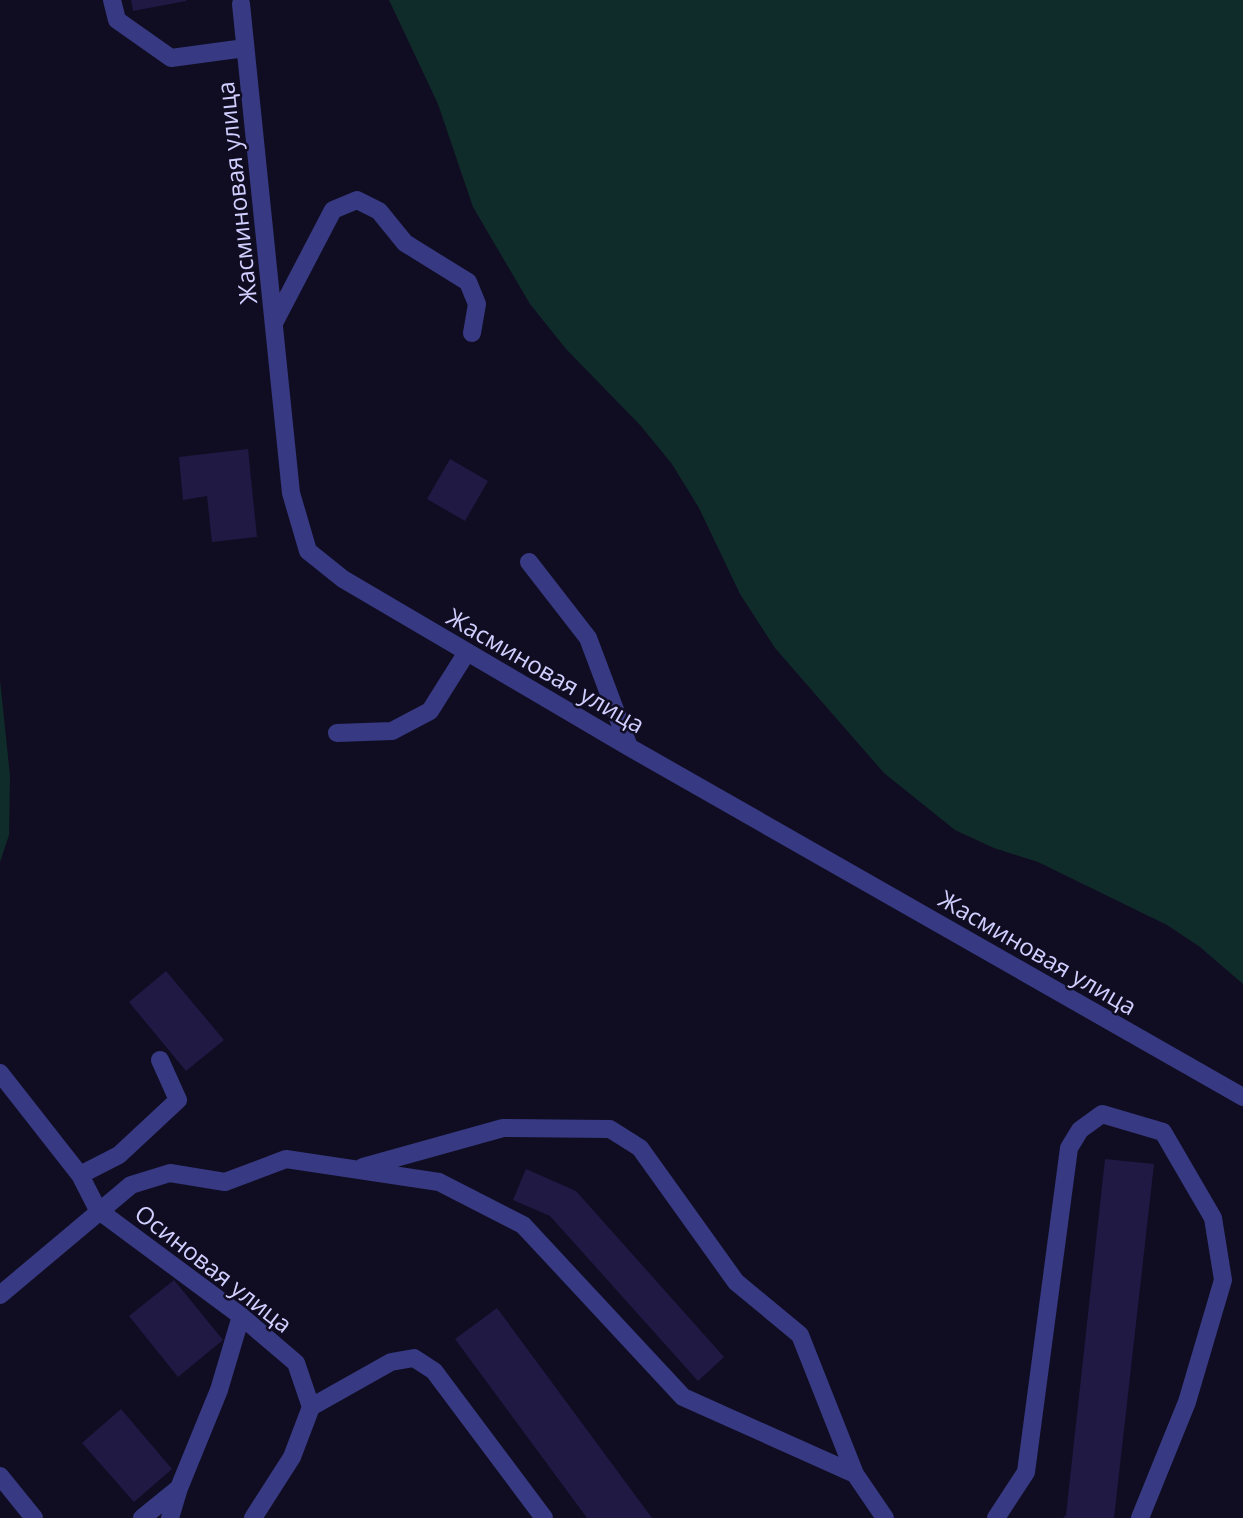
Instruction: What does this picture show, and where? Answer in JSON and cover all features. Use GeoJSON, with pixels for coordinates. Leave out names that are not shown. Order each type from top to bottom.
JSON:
{"type":"FeatureCollection","features":[{"type":"Feature","properties":{"kind":"street"},"geometry":{"type":"LineString","coordinates":[[112,0],[117,20],[171,58],[245,48]]}},
{"type":"Feature","properties":{"kind":"street","name":"Жасминовая улица"},"geometry":{"type":"LineString","coordinates":[[242,4],[291,493],[308,551],[343,579],[629,747],[1243,1097]]}},
{"type":"Feature","properties":{"kind":"street"},"geometry":{"type":"LineString","coordinates":[[274,323],[333,210],[358,200],[379,211],[405,243],[468,282],[477,304],[472,333]]}},
{"type":"Feature","properties":{"kind":"street"},"geometry":{"type":"LineString","coordinates":[[529,562],[588,638],[629,747]]}},
{"type":"Feature","properties":{"kind":"street"},"geometry":{"type":"LineString","coordinates":[[337,733],[392,731],[430,711],[467,652]]}},
{"type":"Feature","properties":{"kind":"street"},"geometry":{"type":"LineString","coordinates":[[80,1175],[119,1155],[178,1100],[160,1060]]}},
{"type":"Feature","properties":{"kind":"street","name":"Осиновая улица"},"geometry":{"type":"LineString","coordinates":[[0,1073],[80,1175],[99,1210],[241,1316],[296,1363],[311,1407]]}},
{"type":"Feature","properties":{"kind":"street"},"geometry":{"type":"LineString","coordinates":[[996,1518],[1026,1472],[1069,1148],[1080,1130],[1102,1114],[1163,1132],[1213,1217],[1223,1280],[1187,1402],[1140,1518]]}},
{"type":"Feature","properties":{"kind":"street"},"geometry":{"type":"LineString","coordinates":[[355,1169],[503,1128],[610,1129],[640,1148],[736,1282],[800,1335],[855,1474],[886,1518]]}},
{"type":"Feature","properties":{"kind":"street"},"geometry":{"type":"LineString","coordinates":[[0,1295],[131,1185],[170,1173],[225,1182],[286,1159],[439,1182],[523,1225],[683,1397],[855,1474]]}},
{"type":"Feature","properties":{"kind":"street"},"geometry":{"type":"LineString","coordinates":[[170,1518],[179,1488],[219,1390],[241,1316]]}},
{"type":"Feature","properties":{"kind":"street"},"geometry":{"type":"LineString","coordinates":[[253,1518],[292,1457],[311,1407],[391,1362],[414,1358],[434,1371],[544,1518]]}},
{"type":"Feature","properties":{"kind":"street"},"geometry":{"type":"LineString","coordinates":[[0,1476],[34,1518]]}},
{"type":"Feature","properties":{"kind":"street"},"geometry":{"type":"LineString","coordinates":[[142,1518],[179,1488]]}},
{"type":"Feature","properties":{"kind":"green space"},"geometry":{"type":"Polygon","coordinates":[[[389,0],[1243,0],[1243,984],[1200,947],[1167,925],[1038,862],[994,848],[955,830],[884,773],[775,648],[740,594],[699,508],[672,464],[640,425],[566,349],[530,304],[473,207],[438,104],[389,0]]]}},
{"type":"Feature","properties":{"kind":"green space"},"geometry":{"type":"Polygon","coordinates":[[[0,680],[10,776],[9,835],[0,862],[0,680]]]}},
{"type":"Feature","properties":{"kind":"building"},"geometry":{"type":"Polygon","coordinates":[[[131,0],[186,0],[186,1],[133,11],[131,0]]]}},
{"type":"Feature","properties":{"kind":"building"},"geometry":{"type":"Polygon","coordinates":[[[248,449],[257,537],[212,542],[207,496],[183,500],[179,457],[248,449]]]}},
{"type":"Feature","properties":{"kind":"building"},"geometry":{"type":"Polygon","coordinates":[[[450,459],[488,481],[465,521],[427,499],[450,459]]]}},
{"type":"Feature","properties":{"kind":"building"},"geometry":{"type":"Polygon","coordinates":[[[166,971],[224,1040],[186,1071],[129,1002],[166,971]]]}},
{"type":"Feature","properties":{"kind":"building"},"geometry":{"type":"Polygon","coordinates":[[[1105,1159],[1154,1164],[1114,1518],[1063,1518],[1066,1515],[1105,1159]]]}},
{"type":"Feature","properties":{"kind":"building"},"geometry":{"type":"Polygon","coordinates":[[[526,1169],[576,1191],[724,1357],[698,1381],[550,1216],[513,1200],[526,1169]]]}},
{"type":"Feature","properties":{"kind":"building"},"geometry":{"type":"Polygon","coordinates":[[[174,1280],[223,1340],[178,1377],[129,1316],[174,1280]]]}},
{"type":"Feature","properties":{"kind":"building"},"geometry":{"type":"Polygon","coordinates":[[[497,1308],[652,1518],[587,1518],[455,1339],[497,1308]]]}},
{"type":"Feature","properties":{"kind":"building"},"geometry":{"type":"Polygon","coordinates":[[[121,1409],[172,1469],[134,1502],[82,1443],[121,1409]]]}}]}
